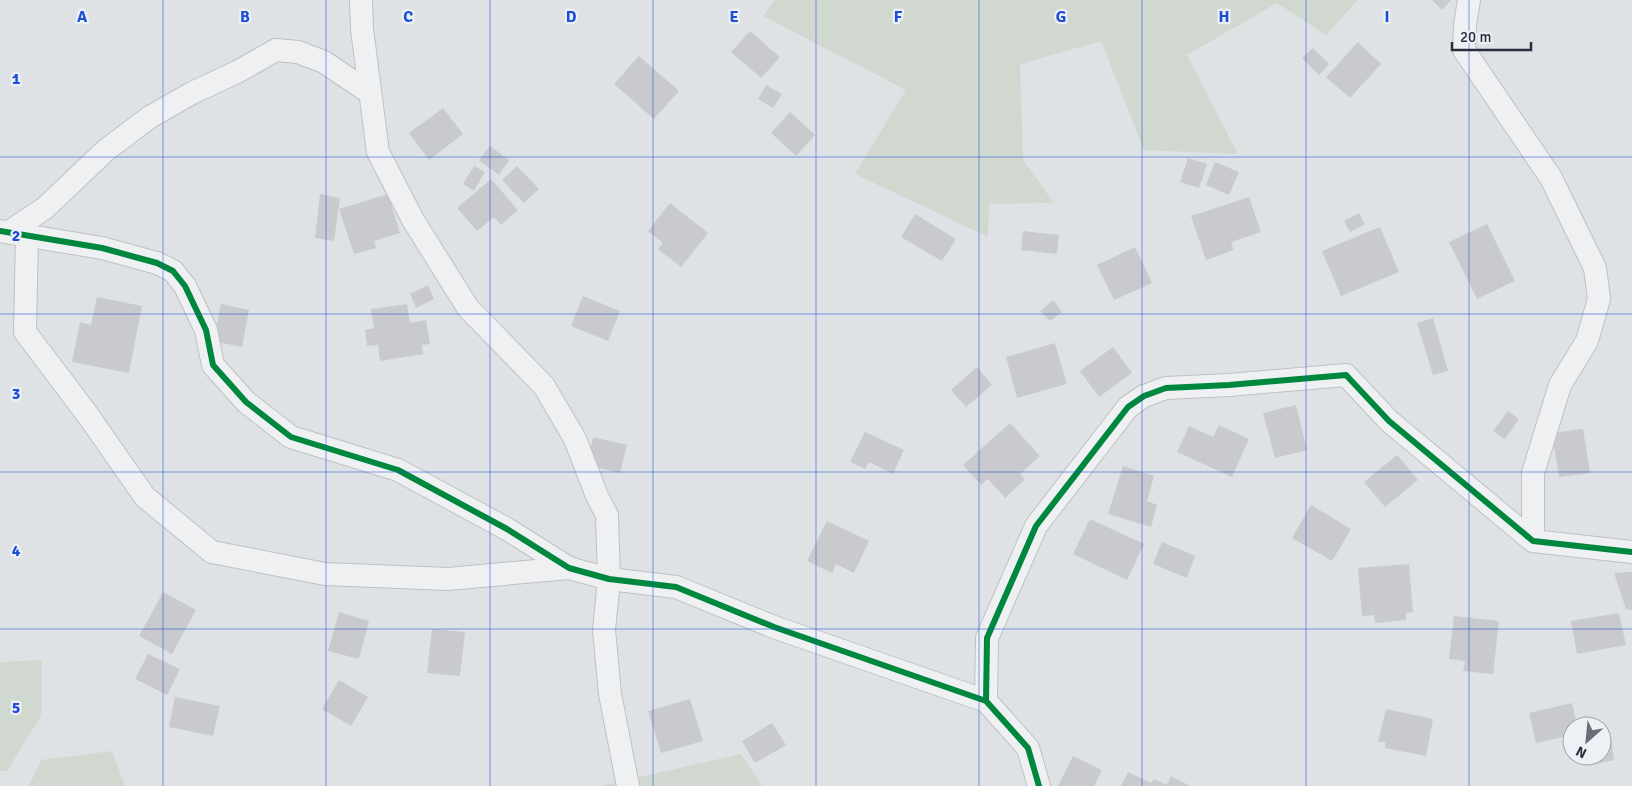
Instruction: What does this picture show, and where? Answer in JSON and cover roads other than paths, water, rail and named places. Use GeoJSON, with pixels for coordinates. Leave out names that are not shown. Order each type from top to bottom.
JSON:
{"type":"FeatureCollection","features":[{"type":"Feature","properties":{"kind":"street"},"geometry":{"type":"LineString","coordinates":[[361,0],[378,152],[413,220],[468,308],[544,386],[575,439],[597,496],[607,516],[609,580],[604,630],[610,694],[628,786]]}},
{"type":"Feature","properties":{"kind":"street"},"geometry":{"type":"LineString","coordinates":[[1469,0],[1464,50],[1551,178],[1595,268],[1599,299],[1587,341],[1560,385],[1532,473],[1533,540]]}},
{"type":"Feature","properties":{"kind":"street"},"geometry":{"type":"LineString","coordinates":[[12,232],[46,208],[106,150],[150,117],[276,50],[298,52],[324,62],[370,92]]}},
{"type":"Feature","properties":{"kind":"street"},"geometry":{"type":"LineString","coordinates":[[12,232],[102,248],[157,263],[173,271],[184,286],[206,330],[213,366],[246,402],[291,437],[398,470],[507,529],[569,568],[609,580],[676,588],[774,627],[986,701],[1028,748],[1039,786]]}},
{"type":"Feature","properties":{"kind":"street"},"geometry":{"type":"LineString","coordinates":[[12,232],[25,332],[87,414],[145,497],[212,552],[325,574],[438,579],[569,568]]}},
{"type":"Feature","properties":{"kind":"street"},"geometry":{"type":"LineString","coordinates":[[986,701],[987,638],[1036,526],[1128,407],[1144,396],[1166,388],[1229,385],[1346,375],[1389,421],[1533,540],[1632,552]]}}]}
